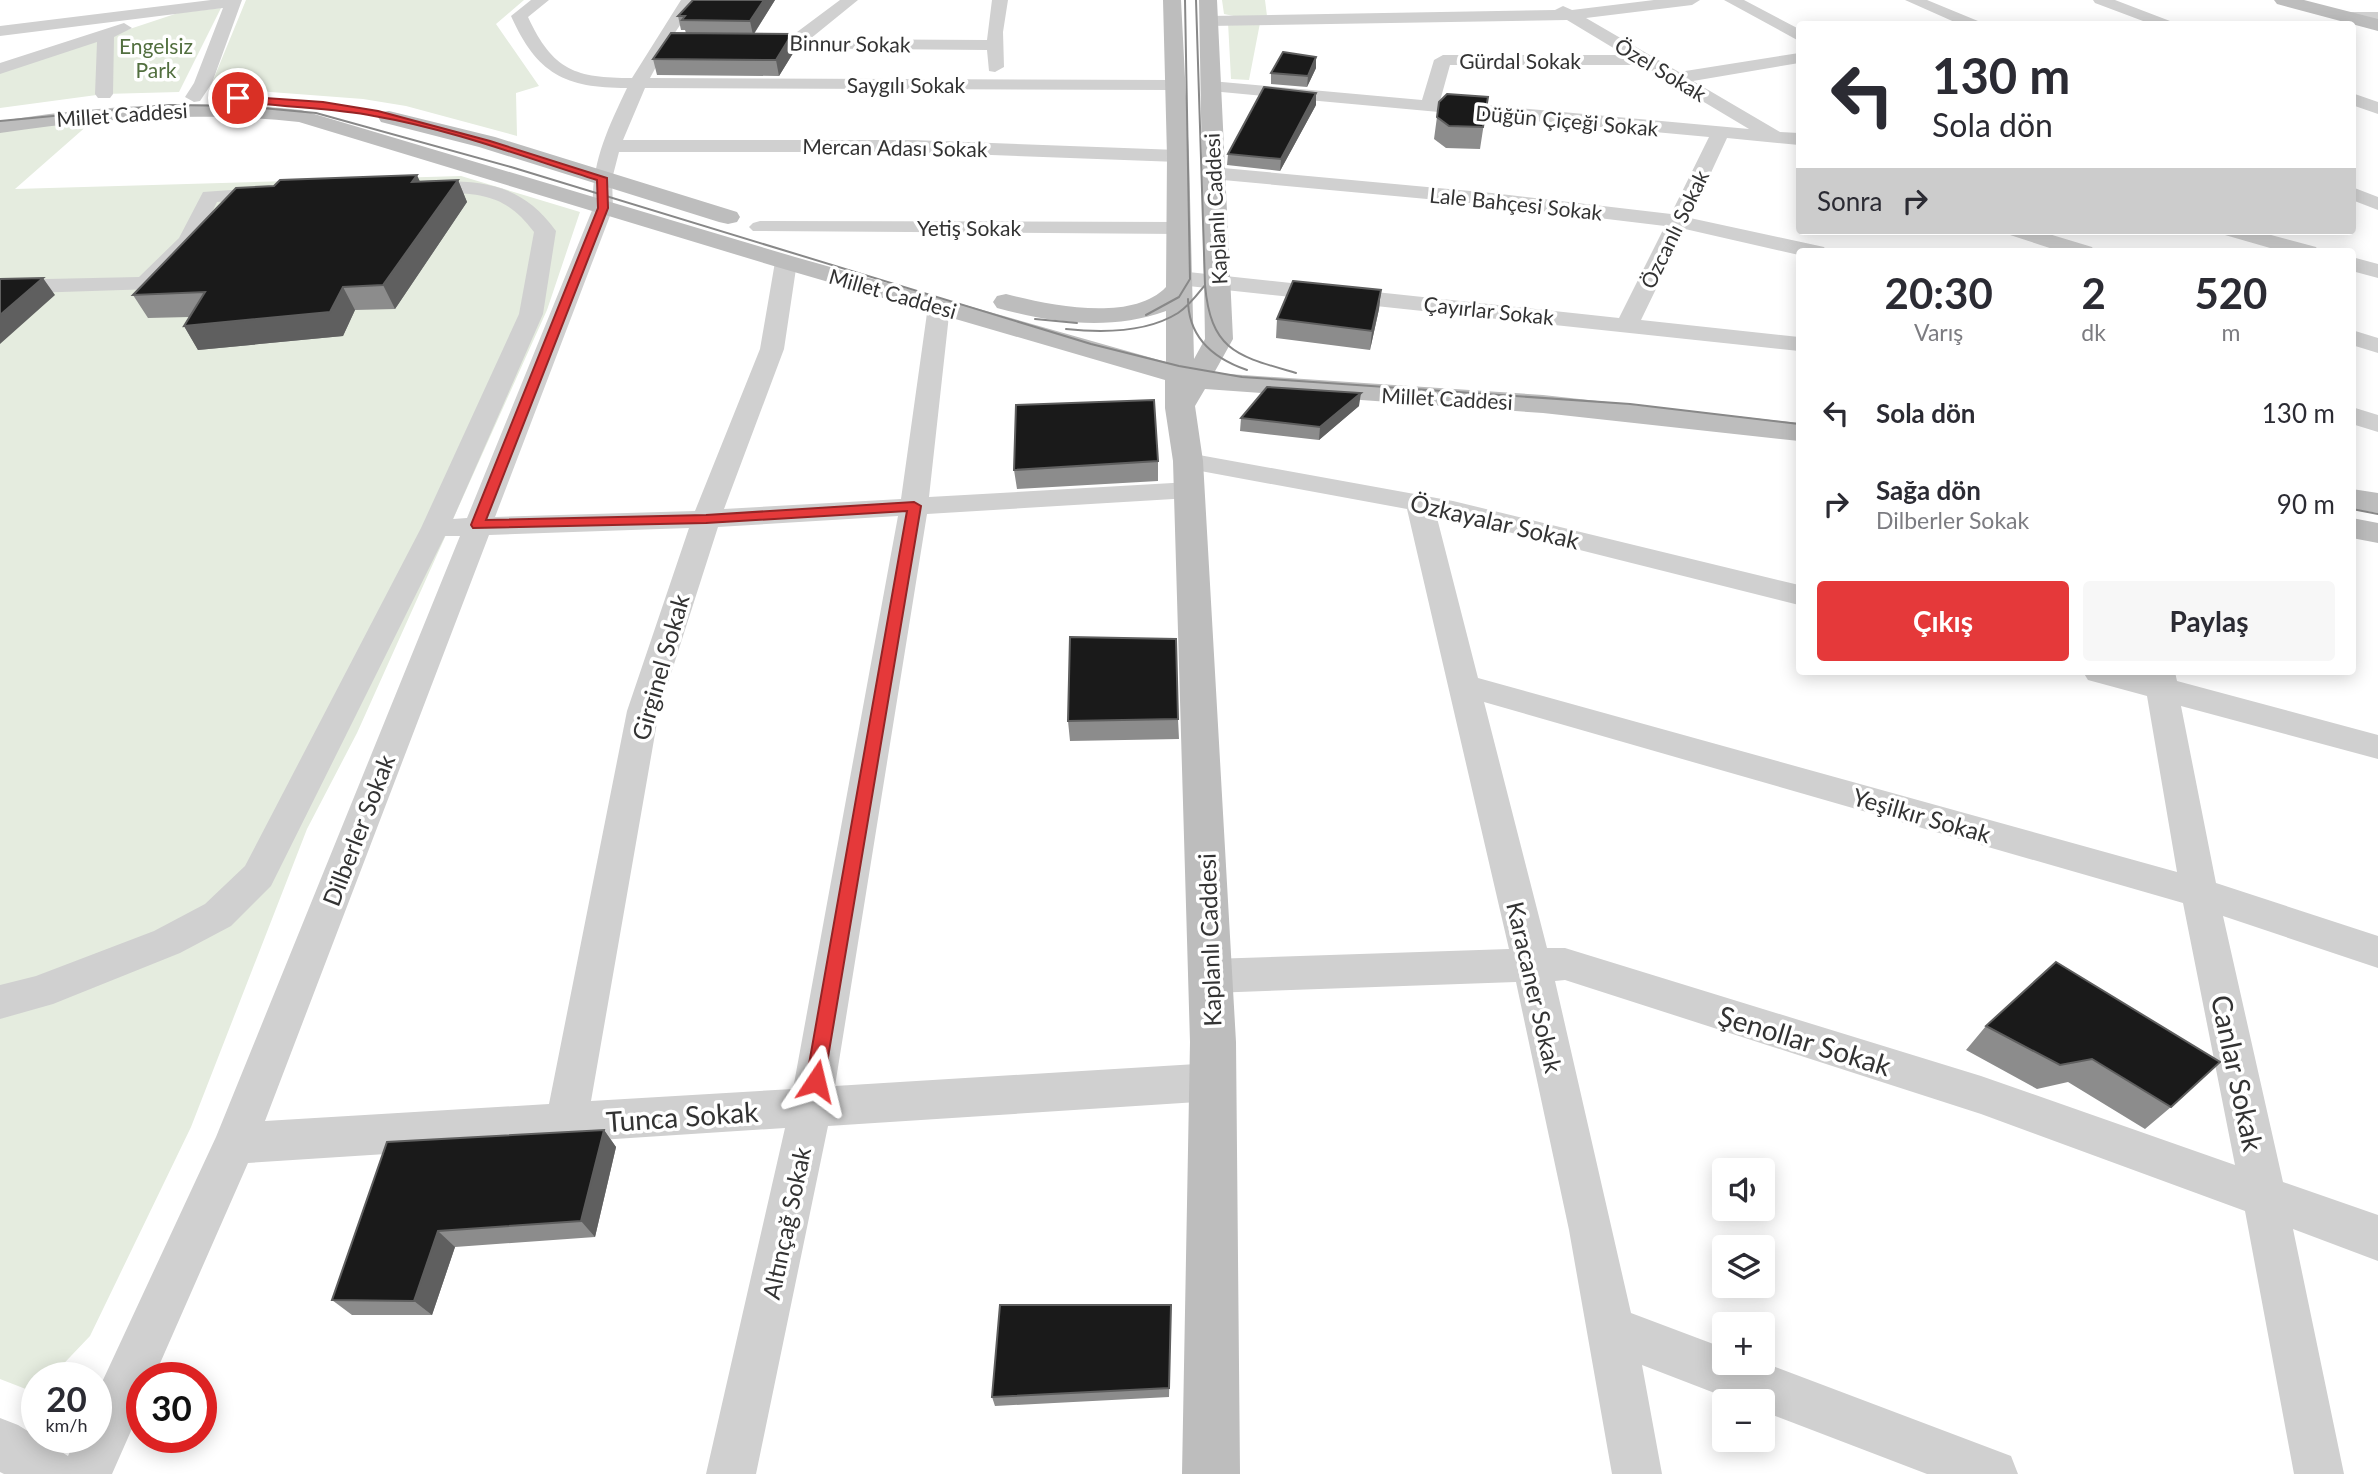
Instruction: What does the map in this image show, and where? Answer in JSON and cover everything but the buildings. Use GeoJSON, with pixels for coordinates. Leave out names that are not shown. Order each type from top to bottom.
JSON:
{"type":"FeatureCollection","features":[{"type":"Feature","properties":{"kind":"main road","name":"Kaplanlı Caddesi"},"geometry":{"type":"LineString","coordinates":[[1172,0],[1178,156],[1178,284],[1211,976],[1211,1474]]}},
{"type":"Feature","properties":{"kind":"main road"},"geometry":{"type":"LineString","coordinates":[[2283,0],[2378,25]]}},
{"type":"Feature","properties":{"kind":"main road","name":"Kaplanlı Caddesi"},"geometry":{"type":"LineString","coordinates":[[1208,10],[1212,173],[1219,281],[1219,339],[1212,355]]}},
{"type":"Feature","properties":{"kind":"main road","name":"Millet Caddesi"},"geometry":{"type":"LineString","coordinates":[[0,116],[88,104],[194,97],[273,100],[378,114],[487,142],[838,251]]}},
{"type":"Feature","properties":{"kind":"main road","name":"Millet Caddesi"},"geometry":{"type":"LineString","coordinates":[[0,127],[103,113],[163,109],[266,111],[301,116],[606,178],[786,262],[1184,378],[1282,388],[1543,404],[1796,432]]}},
{"type":"Feature","properties":{"kind":"main road","name":"Millet Caddesi"},"geometry":{"type":"LineString","coordinates":[[1033,310],[1102,315],[1131,311],[1164,304],[1178,284]]}},
{"type":"Feature","properties":{"kind":"main road","name":"Millet Caddesi"},"geometry":{"type":"LineString","coordinates":[[981,294],[1033,310],[1184,378]]}},
{"type":"Feature","properties":{"kind":"main road","name":"Millet Caddesi"},"geometry":{"type":"LineString","coordinates":[[1184,378],[1212,355],[1275,362],[1640,388]]}},
{"type":"Feature","properties":{"kind":"main road"},"geometry":{"type":"LineString","coordinates":[[1746,400],[1796,407]]}},
{"type":"Feature","properties":{"kind":"main road"},"geometry":{"type":"LineString","coordinates":[[2356,500],[2378,503]]}},
{"type":"Feature","properties":{"kind":"main road"},"geometry":{"type":"LineString","coordinates":[[2356,529],[2378,533]]}},
{"type":"Feature","properties":{"kind":"street","name":"Saygılı Sokak"},"geometry":{"type":"LineString","coordinates":[[541,0],[519,16],[533,44],[566,75],[597,83],[1175,85]]}},
{"type":"Feature","properties":{"kind":"street","name":"Dilberler Sokak"},"geometry":{"type":"LineString","coordinates":[[86,1474],[235,1143],[477,525],[638,85],[669,42],[674,18],[689,0]]}},
{"type":"Feature","properties":{"kind":"street"},"geometry":{"type":"LineString","coordinates":[[795,42],[850,0]]}},
{"type":"Feature","properties":{"kind":"street"},"geometry":{"type":"LineString","coordinates":[[996,83],[995,45],[1000,0]]}},
{"type":"Feature","properties":{"kind":"street","name":"Özel Sokak"},"geometry":{"type":"LineString","coordinates":[[1545,0],[1778,138]]}},
{"type":"Feature","properties":{"kind":"street"},"geometry":{"type":"LineString","coordinates":[[1208,10],[1570,15],[1692,0]]}},
{"type":"Feature","properties":{"kind":"street"},"geometry":{"type":"LineString","coordinates":[[1732,0],[1796,34]]}},
{"type":"Feature","properties":{"kind":"street"},"geometry":{"type":"LineString","coordinates":[[1913,0],[1965,21]]}},
{"type":"Feature","properties":{"kind":"street"},"geometry":{"type":"LineString","coordinates":[[2101,0],[2156,21]]}},
{"type":"Feature","properties":{"kind":"street"},"geometry":{"type":"LineString","coordinates":[[0,31],[131,7],[233,1],[203,83],[194,97]]}},
{"type":"Feature","properties":{"kind":"street"},"geometry":{"type":"LineString","coordinates":[[0,69],[125,27],[131,19],[131,7]]}},
{"type":"Feature","properties":{"kind":"street"},"geometry":{"type":"LineString","coordinates":[[2344,17],[2378,17]]}},
{"type":"Feature","properties":{"kind":"street"},"geometry":{"type":"LineString","coordinates":[[104,94],[106,34]]}},
{"type":"Feature","properties":{"kind":"street","name":"Binnur Sokak"},"geometry":{"type":"LineString","coordinates":[[737,43],[995,45]]}},
{"type":"Feature","properties":{"kind":"street"},"geometry":{"type":"LineString","coordinates":[[1677,78],[1796,58]]}},
{"type":"Feature","properties":{"kind":"street","name":"Gürdal Sokak"},"geometry":{"type":"LineString","coordinates":[[1429,107],[1443,60],[1646,60]]}},
{"type":"Feature","properties":{"kind":"street","name":"Düğün Çiçeği Sokak"},"geometry":{"type":"LineString","coordinates":[[1211,86],[1796,139]]}},
{"type":"Feature","properties":{"kind":"street"},"geometry":{"type":"LineString","coordinates":[[2356,101],[2378,109]]}},
{"type":"Feature","properties":{"kind":"street"},"geometry":{"type":"LineString","coordinates":[[1720,134],[1796,159]]}},
{"type":"Feature","properties":{"kind":"street","name":"Özcanlı Sokak"},"geometry":{"type":"LineString","coordinates":[[1628,324],[1720,134]]}},
{"type":"Feature","properties":{"kind":"street","name":"Mercan Adası Sokak"},"geometry":{"type":"LineString","coordinates":[[606,178],[913,146],[1178,156]]}},
{"type":"Feature","properties":{"kind":"street","name":"Lale Bahçesi Sokak"},"geometry":{"type":"LineString","coordinates":[[1212,173],[1492,199],[1677,221],[1798,248]]}},
{"type":"Feature","properties":{"kind":"street"},"geometry":{"type":"LineString","coordinates":[[0,1002],[39,992],[167,942],[218,915],[258,876],[435,528],[531,314],[545,231],[522,204],[491,191],[457,187],[388,189]]}},
{"type":"Feature","properties":{"kind":"street"},"geometry":{"type":"LineString","coordinates":[[0,287],[145,284],[188,241],[210,195],[292,192]]}},
{"type":"Feature","properties":{"kind":"street"},"geometry":{"type":"LineString","coordinates":[[2356,195],[2378,204]]}},
{"type":"Feature","properties":{"kind":"street"},"geometry":{"type":"LineString","coordinates":[[2356,207],[2378,212]]}},
{"type":"Feature","properties":{"kind":"street","name":"Yetiş Sokak"},"geometry":{"type":"LineString","coordinates":[[760,227],[1178,228]]}},
{"type":"Feature","properties":{"kind":"street"},"geometry":{"type":"LineString","coordinates":[[2246,235],[2294,248]]}},
{"type":"Feature","properties":{"kind":"street"},"geometry":{"type":"LineString","coordinates":[[2038,240],[2069,248]]}},
{"type":"Feature","properties":{"kind":"street","name":"Girginel Sokak"},"geometry":{"type":"LineString","coordinates":[[566,1124],[643,711],[706,519],[772,349],[786,262]]}},
{"type":"Feature","properties":{"kind":"street"},"geometry":{"type":"LineString","coordinates":[[2356,265],[2378,271]]}},
{"type":"Feature","properties":{"kind":"street","name":"Çayırlar Sokak"},"geometry":{"type":"LineString","coordinates":[[1178,284],[1219,281],[1796,344]]}},
{"type":"Feature","properties":{"kind":"street","name":"Altınçağ Sokak"},"geometry":{"type":"LineString","coordinates":[[731,1474],[811,1107],[914,506],[939,306]]}},
{"type":"Feature","properties":{"kind":"street"},"geometry":{"type":"LineString","coordinates":[[2356,338],[2378,346]]}},
{"type":"Feature","properties":{"kind":"street"},"geometry":{"type":"LineString","coordinates":[[2356,416],[2378,424]]}},
{"type":"Feature","properties":{"kind":"street","name":"Özkayalar Sokak"},"geometry":{"type":"LineString","coordinates":[[435,528],[706,519],[914,506],[1189,475],[1419,503],[1796,594]]}},
{"type":"Feature","properties":{"kind":"street","name":"Karacaner Sokak"},"geometry":{"type":"LineString","coordinates":[[1419,503],[1530,965],[1613,1330],[1637,1474]]}},
{"type":"Feature","properties":{"kind":"street"},"geometry":{"type":"LineString","coordinates":[[2122,675],[2161,680],[2378,747]]}},
{"type":"Feature","properties":{"kind":"street","name":"Canlar Sokak"},"geometry":{"type":"LineString","coordinates":[[2161,680],[2199,893],[2264,1197],[2319,1474]]}},
{"type":"Feature","properties":{"kind":"street","name":"Yeşilkır Sokak"},"geometry":{"type":"LineString","coordinates":[[1463,685],[2199,893],[2378,953]]}},
{"type":"Feature","properties":{"kind":"street","name":"Şenollar Sokak"},"geometry":{"type":"LineString","coordinates":[[1211,976],[1565,964],[1981,1095],[2378,1238]]}},
{"type":"Feature","properties":{"kind":"street","name":"Tunca Sokak"},"geometry":{"type":"LineString","coordinates":[[235,1143],[1213,1082]]}},
{"type":"Feature","properties":{"kind":"street"},"geometry":{"type":"LineString","coordinates":[[1613,1330],[1993,1474]]}},
{"type":"Feature","properties":{"kind":"green space"},"geometry":{"type":"Polygon","coordinates":[[[246,0],[524,0],[496,24],[539,86],[516,93],[517,136],[406,106],[363,99],[245,90],[209,90],[246,0]]]}},
{"type":"Feature","properties":{"kind":"green space"},"geometry":{"type":"Polygon","coordinates":[[[1222,0],[1265,0],[1267,16],[1248,19],[1224,14],[1222,0]]]}},
{"type":"Feature","properties":{"kind":"green space","name":"Engelsiz Park"},"geometry":{"type":"Polygon","coordinates":[[[221,8],[179,92],[104,94],[0,108],[0,72],[178,13],[221,8]]]}},
{"type":"Feature","properties":{"kind":"green space"},"geometry":{"type":"Polygon","coordinates":[[[1228,22],[1260,23],[1249,80],[1231,79],[1228,22]]]}},
{"type":"Feature","properties":{"kind":"green space"},"geometry":{"type":"Polygon","coordinates":[[[97,117],[15,189],[461,176],[580,212],[547,310],[357,733],[307,829],[191,1127],[90,1336],[65,1362],[21,1362],[21,1387],[0,1379],[0,128],[97,117]]]}},
{"type":"Feature","properties":{"kind":"tram line"},"geometry":{"type":"LineString","coordinates":[[1146,315],[1179,297],[1190,279],[1185,0]]}},
{"type":"Feature","properties":{"kind":"tram line"},"geometry":{"type":"LineString","coordinates":[[1196,0],[1205,285]]}},
{"type":"Feature","properties":{"kind":"tram line"},"geometry":{"type":"LineString","coordinates":[[0,121],[170,105],[242,106],[316,113],[511,167],[1091,344],[1179,366],[1242,377],[1630,404],[1796,424]]}},
{"type":"Feature","properties":{"kind":"tram line"},"geometry":{"type":"LineString","coordinates":[[1188,304],[1205,285]]}},
{"type":"Feature","properties":{"kind":"tram line"},"geometry":{"type":"LineString","coordinates":[[1205,285],[1214,325],[1231,348],[1258,362],[1296,373]]}},
{"type":"Feature","properties":{"kind":"tram line"},"geometry":{"type":"LineString","coordinates":[[1188,299],[1188,304]]}},
{"type":"Feature","properties":{"kind":"tram line"},"geometry":{"type":"LineString","coordinates":[[1066,329],[1109,331],[1138,328],[1166,320],[1188,304]]}},
{"type":"Feature","properties":{"kind":"tram line"},"geometry":{"type":"LineString","coordinates":[[1188,304],[1192,324],[1204,344],[1223,359],[1247,370]]}},
{"type":"Feature","properties":{"kind":"tram line"},"geometry":{"type":"LineString","coordinates":[[1035,319],[1077,323]]}},
{"type":"Feature","properties":{"kind":"tram line"},"geometry":{"type":"LineString","coordinates":[[2356,510],[2378,514]]}},
{"type":"Feature","properties":{"kind":"route"},"geometry":{"type":"LineString","coordinates":[[238,98],[323,104],[378,114],[487,142],[602,178],[603,208],[477,525],[706,519],[914,506],[816,1081]]}}]}
